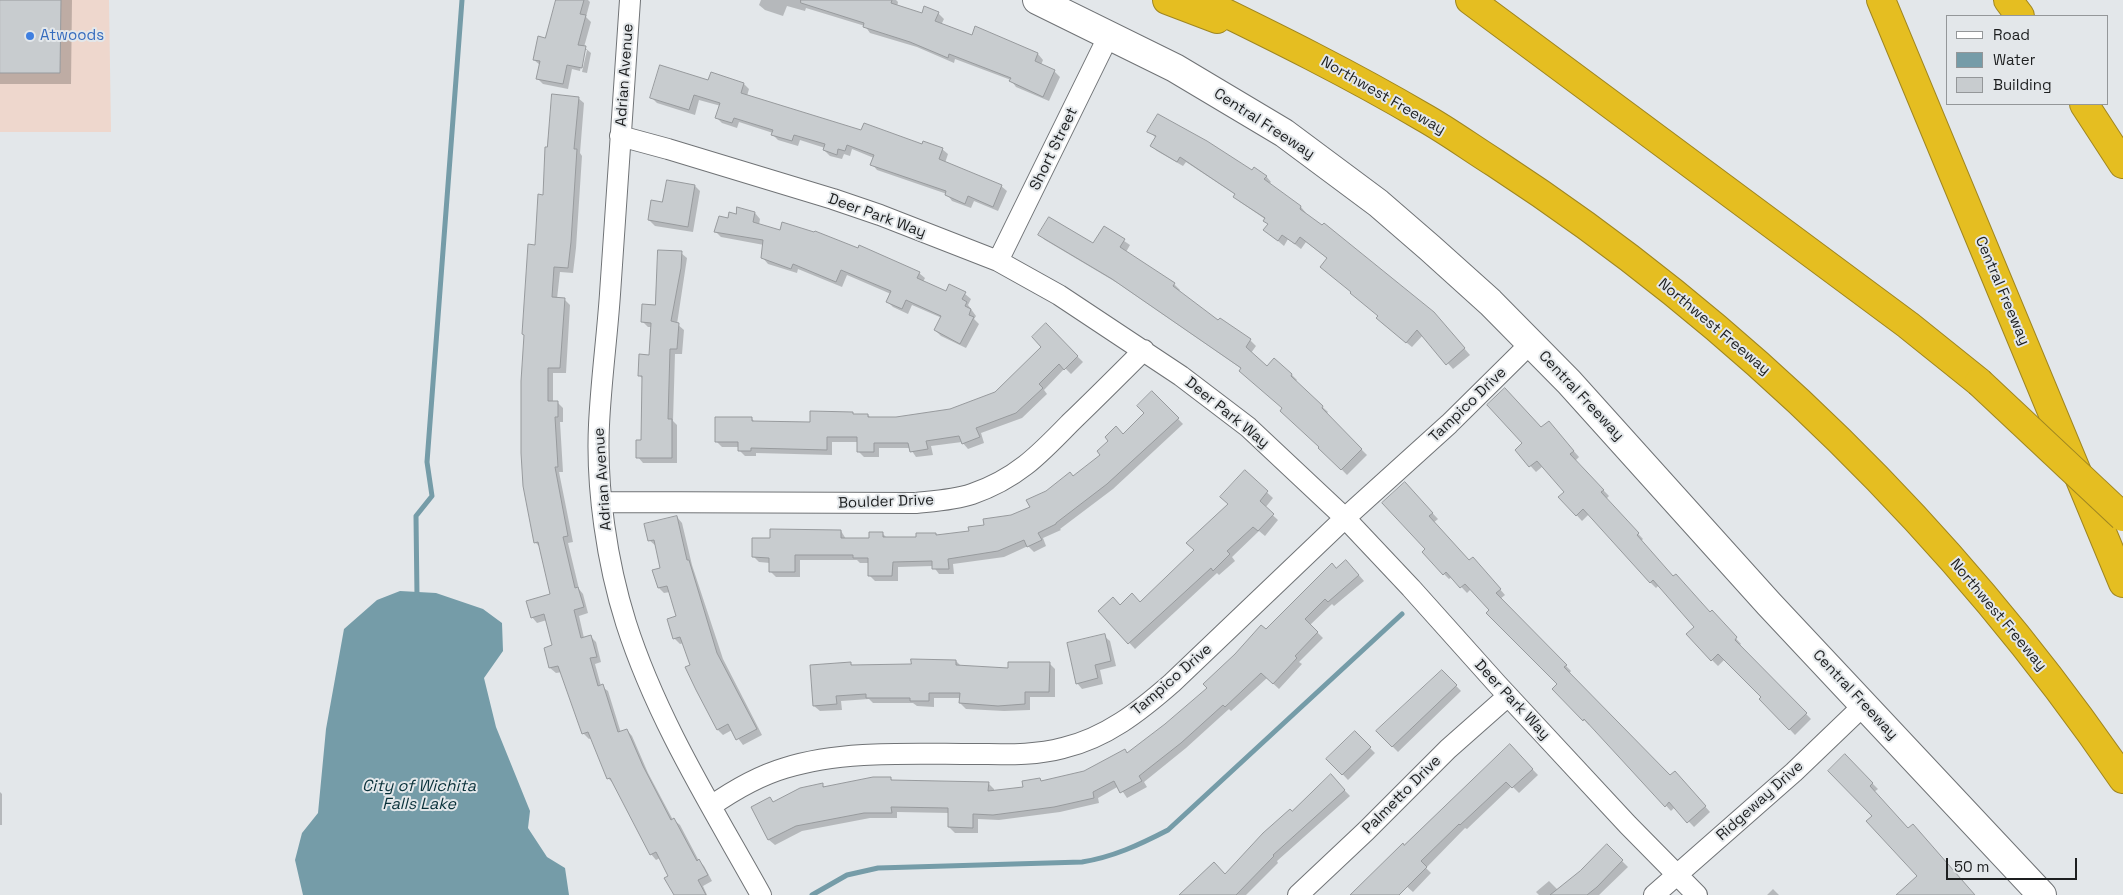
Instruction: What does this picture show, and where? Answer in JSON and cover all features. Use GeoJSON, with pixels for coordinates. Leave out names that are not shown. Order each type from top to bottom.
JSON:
{"type":"FeatureCollection","features":[{"type":"Feature","properties":{"kind":"highway"},"geometry":{"type":"LineString","coordinates":[[1167,0],[1321,60]]}},
{"type":"Feature","properties":{"kind":"highway","name":"Northwest Freeway"},"geometry":{"type":"LineString","coordinates":[[1200,0],[1321,60],[1424,117],[1558,204],[1691,305],[1777,381],[1866,467],[1960,568],[2036,659],[2123,779]]}},
{"type":"Feature","properties":{"kind":"highway"},"geometry":{"type":"LineString","coordinates":[[1470,0],[1900,319],[1979,382],[2123,518]]}},
{"type":"Feature","properties":{"kind":"highway","name":"Central Freeway"},"geometry":{"type":"LineString","coordinates":[[1881,0],[2123,583]]}},
{"type":"Feature","properties":{"kind":"highway"},"geometry":{"type":"LineString","coordinates":[[2008,0],[2019,15]]}},
{"type":"Feature","properties":{"kind":"highway"},"geometry":{"type":"LineString","coordinates":[[2084,105],[2123,164]]}},
{"type":"Feature","properties":{"kind":"main road","name":"Central Freeway"},"geometry":{"type":"LineString","coordinates":[[1037,0],[1175,68],[1284,133],[1416,235],[1490,302],[1610,427],[1769,604],[2042,895]]}},
{"type":"Feature","properties":{"kind":"street","name":"Adrian Avenue"},"geometry":{"type":"LineString","coordinates":[[630,0],[599,426],[602,502],[611,562],[626,623],[653,694],[699,787],[761,895]]}},
{"type":"Feature","properties":{"kind":"street","name":"Short Street"},"geometry":{"type":"LineString","coordinates":[[998,261],[1109,36]]}},
{"type":"Feature","properties":{"kind":"street","name":"Deer Park Way"},"geometry":{"type":"LineString","coordinates":[[620,136],[833,199],[998,261],[1059,294],[1144,350],[1248,427],[1345,518],[1508,696],[1697,895]]}},
{"type":"Feature","properties":{"kind":"street","name":"Tampico Drive"},"geometry":{"type":"LineString","coordinates":[[711,806],[736,789],[758,778],[785,768],[822,760],[895,755],[1033,754],[1064,748],[1096,737],[1122,723],[1172,683],[1345,518],[1449,424],[1531,344]]}},
{"type":"Feature","properties":{"kind":"street","name":"Boulder Drive"},"geometry":{"type":"LineString","coordinates":[[602,502],[888,504],[948,500],[972,494],[1020,471],[1050,445],[1144,350]]}},
{"type":"Feature","properties":{"kind":"street","name":"Palmetto Drive"},"geometry":{"type":"LineString","coordinates":[[1298,895],[1366,831],[1448,749],[1508,696]]}},
{"type":"Feature","properties":{"kind":"street","name":"Ridgeway Drive"},"geometry":{"type":"LineString","coordinates":[[1654,895],[1794,772],[1864,704]]}},
{"type":"Feature","properties":{"kind":"shaded area"},"geometry":{"type":"Polygon","coordinates":[[[0,0],[109,0],[111,132],[0,132],[0,0]]]}},
{"type":"Feature","properties":{"kind":"water","name":"City of Wichita Falls Lake"},"geometry":{"type":"Polygon","coordinates":[[[400,591],[436,593],[483,609],[502,623],[503,651],[484,678],[496,727],[530,811],[528,828],[547,857],[565,868],[569,895],[303,895],[295,860],[302,833],[318,813],[326,729],[344,629],[377,600],[400,591]]]}},
{"type":"Feature","properties":{"kind":"building","name":"Atwoods"},"geometry":{"type":"Polygon","coordinates":[[[0,0],[61,0],[60,73],[0,73],[0,0]]]}},
{"type":"Feature","properties":{"kind":"building"},"geometry":{"type":"Polygon","coordinates":[[[556,0],[584,0],[580,14],[586,15],[578,45],[586,46],[582,68],[567,65],[563,84],[536,79],[540,61],[533,60],[538,36],[545,38],[556,0]]]}},
{"type":"Feature","properties":{"kind":"building"},"geometry":{"type":"Polygon","coordinates":[[[801,0],[892,0],[891,3],[922,13],[924,6],[939,12],[935,21],[972,35],[975,26],[1038,53],[1035,61],[1055,70],[1043,97],[1009,81],[1011,78],[949,54],[948,58],[910,42],[863,27],[864,23],[801,3],[801,0]]]}},
{"type":"Feature","properties":{"kind":"building"},"geometry":{"type":"Polygon","coordinates":[[[660,65],[708,80],[711,72],[744,83],[741,93],[861,130],[864,123],[922,144],[923,141],[943,148],[939,159],[1002,185],[993,207],[968,196],[965,204],[945,195],[946,191],[870,165],[874,155],[847,145],[845,151],[838,149],[837,155],[823,150],[825,144],[794,135],[792,141],[771,135],[773,130],[734,118],[732,123],[715,118],[720,103],[694,95],[689,110],[650,98],[660,65]]]}},
{"type":"Feature","properties":{"kind":"building"},"geometry":{"type":"Polygon","coordinates":[[[552,94],[579,97],[574,149],[577,149],[568,268],[554,267],[552,297],[565,298],[560,368],[548,368],[548,401],[558,401],[558,417],[555,417],[558,467],[555,467],[568,536],[563,537],[575,588],[578,587],[584,607],[574,610],[581,638],[591,635],[597,657],[590,658],[598,686],[603,684],[618,732],[627,729],[643,766],[671,820],[674,818],[697,861],[699,859],[708,875],[698,880],[706,895],[674,895],[664,878],[668,876],[656,852],[650,855],[610,778],[607,779],[588,732],[582,734],[558,666],[549,668],[544,648],[552,645],[544,614],[531,618],[526,601],[550,594],[538,542],[534,543],[523,486],[521,381],[528,244],[535,245],[538,194],[543,195],[545,147],[547,147],[552,94]]]}},
{"type":"Feature","properties":{"kind":"building"},"geometry":{"type":"Polygon","coordinates":[[[1158,114],[1207,141],[1252,170],[1254,167],[1267,176],[1264,179],[1301,206],[1300,209],[1322,225],[1324,223],[1434,312],[1465,348],[1446,365],[1417,330],[1406,343],[1376,318],[1378,316],[1351,292],[1320,267],[1327,258],[1300,237],[1295,244],[1282,235],[1278,241],[1263,230],[1268,224],[1263,221],[1265,218],[1233,197],[1235,194],[1180,157],[1177,162],[1150,146],[1156,136],[1147,132],[1158,114]]]}},
{"type":"Feature","properties":{"kind":"building"},"geometry":{"type":"Polygon","coordinates":[[[667,180],[695,185],[688,227],[648,220],[651,200],[662,202],[667,180]]]}},
{"type":"Feature","properties":{"kind":"building"},"geometry":{"type":"Polygon","coordinates":[[[737,207],[755,212],[753,222],[780,230],[782,222],[815,231],[858,248],[859,245],[920,272],[917,278],[946,291],[949,284],[966,292],[962,299],[967,302],[965,306],[971,309],[969,315],[974,317],[960,344],[934,330],[941,316],[906,300],[902,309],[886,302],[891,291],[841,270],[836,282],[793,264],[791,269],[761,258],[763,240],[714,232],[719,216],[728,218],[729,212],[736,214],[737,207]]]}},
{"type":"Feature","properties":{"kind":"building"},"geometry":{"type":"Polygon","coordinates":[[[1049,217],[1093,243],[1104,226],[1125,239],[1120,247],[1175,283],[1173,286],[1218,320],[1220,318],[1251,339],[1246,347],[1267,366],[1274,358],[1323,406],[1322,408],[1362,449],[1341,470],[1280,411],[1282,408],[1239,371],[1241,368],[1112,279],[1038,235],[1049,217]]]}},
{"type":"Feature","properties":{"kind":"building"},"geometry":{"type":"Polygon","coordinates":[[[658,250],[682,251],[681,268],[671,321],[679,323],[677,349],[670,349],[668,419],[672,419],[672,458],[636,458],[636,440],[641,440],[642,376],[638,376],[639,354],[649,355],[651,323],[641,322],[642,304],[655,305],[658,250]]]}},
{"type":"Feature","properties":{"kind":"building"},"geometry":{"type":"Polygon","coordinates":[[[1046,323],[1078,356],[1064,370],[1059,364],[1039,384],[1043,388],[1016,413],[976,428],[980,437],[962,444],[959,436],[926,441],[928,449],[910,452],[908,443],[874,443],[874,452],[857,452],[857,437],[827,437],[827,450],[751,448],[751,451],[738,451],[738,442],[715,442],[715,417],[752,417],[752,421],[810,422],[810,411],[853,412],[853,414],[868,414],[868,417],[896,417],[950,409],[995,392],[1041,347],[1032,337],[1046,323]]]}},
{"type":"Feature","properties":{"kind":"building"},"geometry":{"type":"Polygon","coordinates":[[[1505,388],[1541,427],[1549,421],[1574,451],[1570,454],[1604,490],[1601,492],[1639,533],[1637,535],[1673,576],[1676,574],[1710,612],[1712,610],[1737,637],[1735,640],[1807,713],[1789,730],[1759,699],[1761,697],[1718,654],[1711,661],[1686,634],[1694,627],[1653,580],[1650,583],[1583,509],[1576,516],[1558,497],[1564,492],[1537,461],[1529,467],[1515,450],[1522,443],[1487,405],[1505,388]]]}},
{"type":"Feature","properties":{"kind":"building"},"geometry":{"type":"Polygon","coordinates":[[[1152,391],[1179,418],[1107,484],[1056,524],[1038,533],[1042,540],[1027,547],[1024,540],[998,551],[948,559],[949,569],[932,569],[932,561],[893,562],[892,576],[868,576],[868,558],[853,558],[853,555],[795,555],[795,572],[769,572],[769,558],[752,557],[752,538],[770,538],[770,529],[841,530],[841,538],[869,538],[869,532],[883,532],[883,537],[916,537],[916,533],[936,533],[936,535],[969,531],[968,527],[984,525],[983,519],[1011,515],[1030,507],[1026,500],[1046,491],[1070,472],[1073,476],[1100,455],[1097,451],[1108,441],[1105,437],[1116,426],[1123,434],[1144,413],[1137,406],[1152,391]]]}},
{"type":"Feature","properties":{"kind":"building"},"geometry":{"type":"Polygon","coordinates":[[[1245,470],[1268,491],[1260,501],[1274,514],[1258,531],[1253,527],[1227,551],[1230,554],[1213,571],[1211,568],[1128,644],[1098,611],[1113,597],[1120,605],[1132,593],[1140,602],[1194,550],[1186,543],[1228,504],[1220,497],[1245,470]]]}},
{"type":"Feature","properties":{"kind":"building"},"geometry":{"type":"Polygon","coordinates":[[[1405,482],[1433,513],[1429,516],[1469,560],[1473,557],[1501,589],[1496,593],[1567,665],[1564,667],[1670,775],[1675,771],[1706,806],[1687,823],[1669,802],[1665,807],[1584,719],[1583,721],[1552,689],[1557,684],[1486,613],[1489,610],[1465,584],[1460,588],[1446,572],[1443,575],[1422,552],[1425,549],[1382,503],[1405,482]]]}},
{"type":"Feature","properties":{"kind":"building"},"geometry":{"type":"Polygon","coordinates":[[[677,516],[687,560],[689,560],[717,653],[757,729],[736,740],[728,724],[717,730],[696,690],[685,667],[690,665],[680,637],[673,639],[667,619],[676,616],[667,586],[658,588],[652,570],[660,568],[654,540],[648,541],[644,524],[677,516]]]}},
{"type":"Feature","properties":{"kind":"building"},"geometry":{"type":"Polygon","coordinates":[[[1346,560],[1359,575],[1328,602],[1325,599],[1305,619],[1318,632],[1295,656],[1297,658],[1273,684],[1261,673],[1225,707],[1223,705],[1181,743],[1139,776],[1142,781],[1120,793],[1114,781],[1093,792],[1094,798],[1054,807],[993,815],[973,814],[973,828],[948,827],[948,808],[891,807],[892,813],[864,813],[796,826],[768,840],[751,807],[770,797],[773,802],[800,788],[823,783],[823,787],[873,777],[891,777],[891,780],[989,782],[988,791],[1023,787],[1022,781],[1040,778],[1041,781],[1084,771],[1125,749],[1127,753],[1165,724],[1207,688],[1203,684],[1235,654],[1261,625],[1266,629],[1332,563],[1336,568],[1346,560]]]}},
{"type":"Feature","properties":{"kind":"building"},"geometry":{"type":"Polygon","coordinates":[[[1105,634],[1111,661],[1095,665],[1098,678],[1076,684],[1067,643],[1105,634]]]}},
{"type":"Feature","properties":{"kind":"building"},"geometry":{"type":"Polygon","coordinates":[[[911,659],[956,660],[956,665],[1008,668],[1008,662],[1050,662],[1049,692],[1025,692],[1025,704],[998,706],[959,703],[960,693],[929,693],[929,701],[910,701],[910,698],[866,698],[866,694],[836,696],[837,704],[813,706],[810,665],[851,662],[851,665],[911,664],[911,659]]]}},
{"type":"Feature","properties":{"kind":"building"},"geometry":{"type":"Polygon","coordinates":[[[1442,670],[1457,685],[1392,747],[1376,731],[1442,670]]]}},
{"type":"Feature","properties":{"kind":"building"},"geometry":{"type":"Polygon","coordinates":[[[1355,731],[1371,747],[1342,775],[1326,759],[1355,731]]]}},
{"type":"Feature","properties":{"kind":"building"},"geometry":{"type":"Polygon","coordinates":[[[1510,744],[1533,769],[1512,788],[1506,782],[1459,824],[1421,861],[1427,867],[1399,895],[1350,895],[1403,843],[1404,845],[1510,744]]]}},
{"type":"Feature","properties":{"kind":"building"},"geometry":{"type":"Polygon","coordinates":[[[1845,754],[1873,783],[1870,786],[1908,828],[1913,824],[1975,895],[1896,895],[1917,876],[1866,821],[1872,816],[1828,771],[1845,754]]]}},
{"type":"Feature","properties":{"kind":"building"},"geometry":{"type":"Polygon","coordinates":[[[1331,774],[1345,790],[1273,855],[1236,895],[1179,895],[1214,862],[1225,874],[1263,833],[1290,809],[1292,811],[1331,774]]]}},
{"type":"Feature","properties":{"kind":"building"},"geometry":{"type":"Polygon","coordinates":[[[1607,844],[1623,860],[1597,887],[1587,895],[1550,895],[1580,871],[1607,844]]]}},
{"type":"Feature","properties":{"kind":"waterway"},"geometry":{"type":"LineString","coordinates":[[417,597],[416,516],[432,496],[427,462],[462,0]]}},
{"type":"Feature","properties":{"kind":"waterway"},"geometry":{"type":"LineString","coordinates":[[812,895],[847,875],[878,868],[1082,862],[1115,854],[1147,841],[1168,830],[1402,614]]}},
{"type":"Feature","properties":{"kind":"place","name":"Atwoods"},"geometry":{"type":"Point","coordinates":[30,36]}}]}
